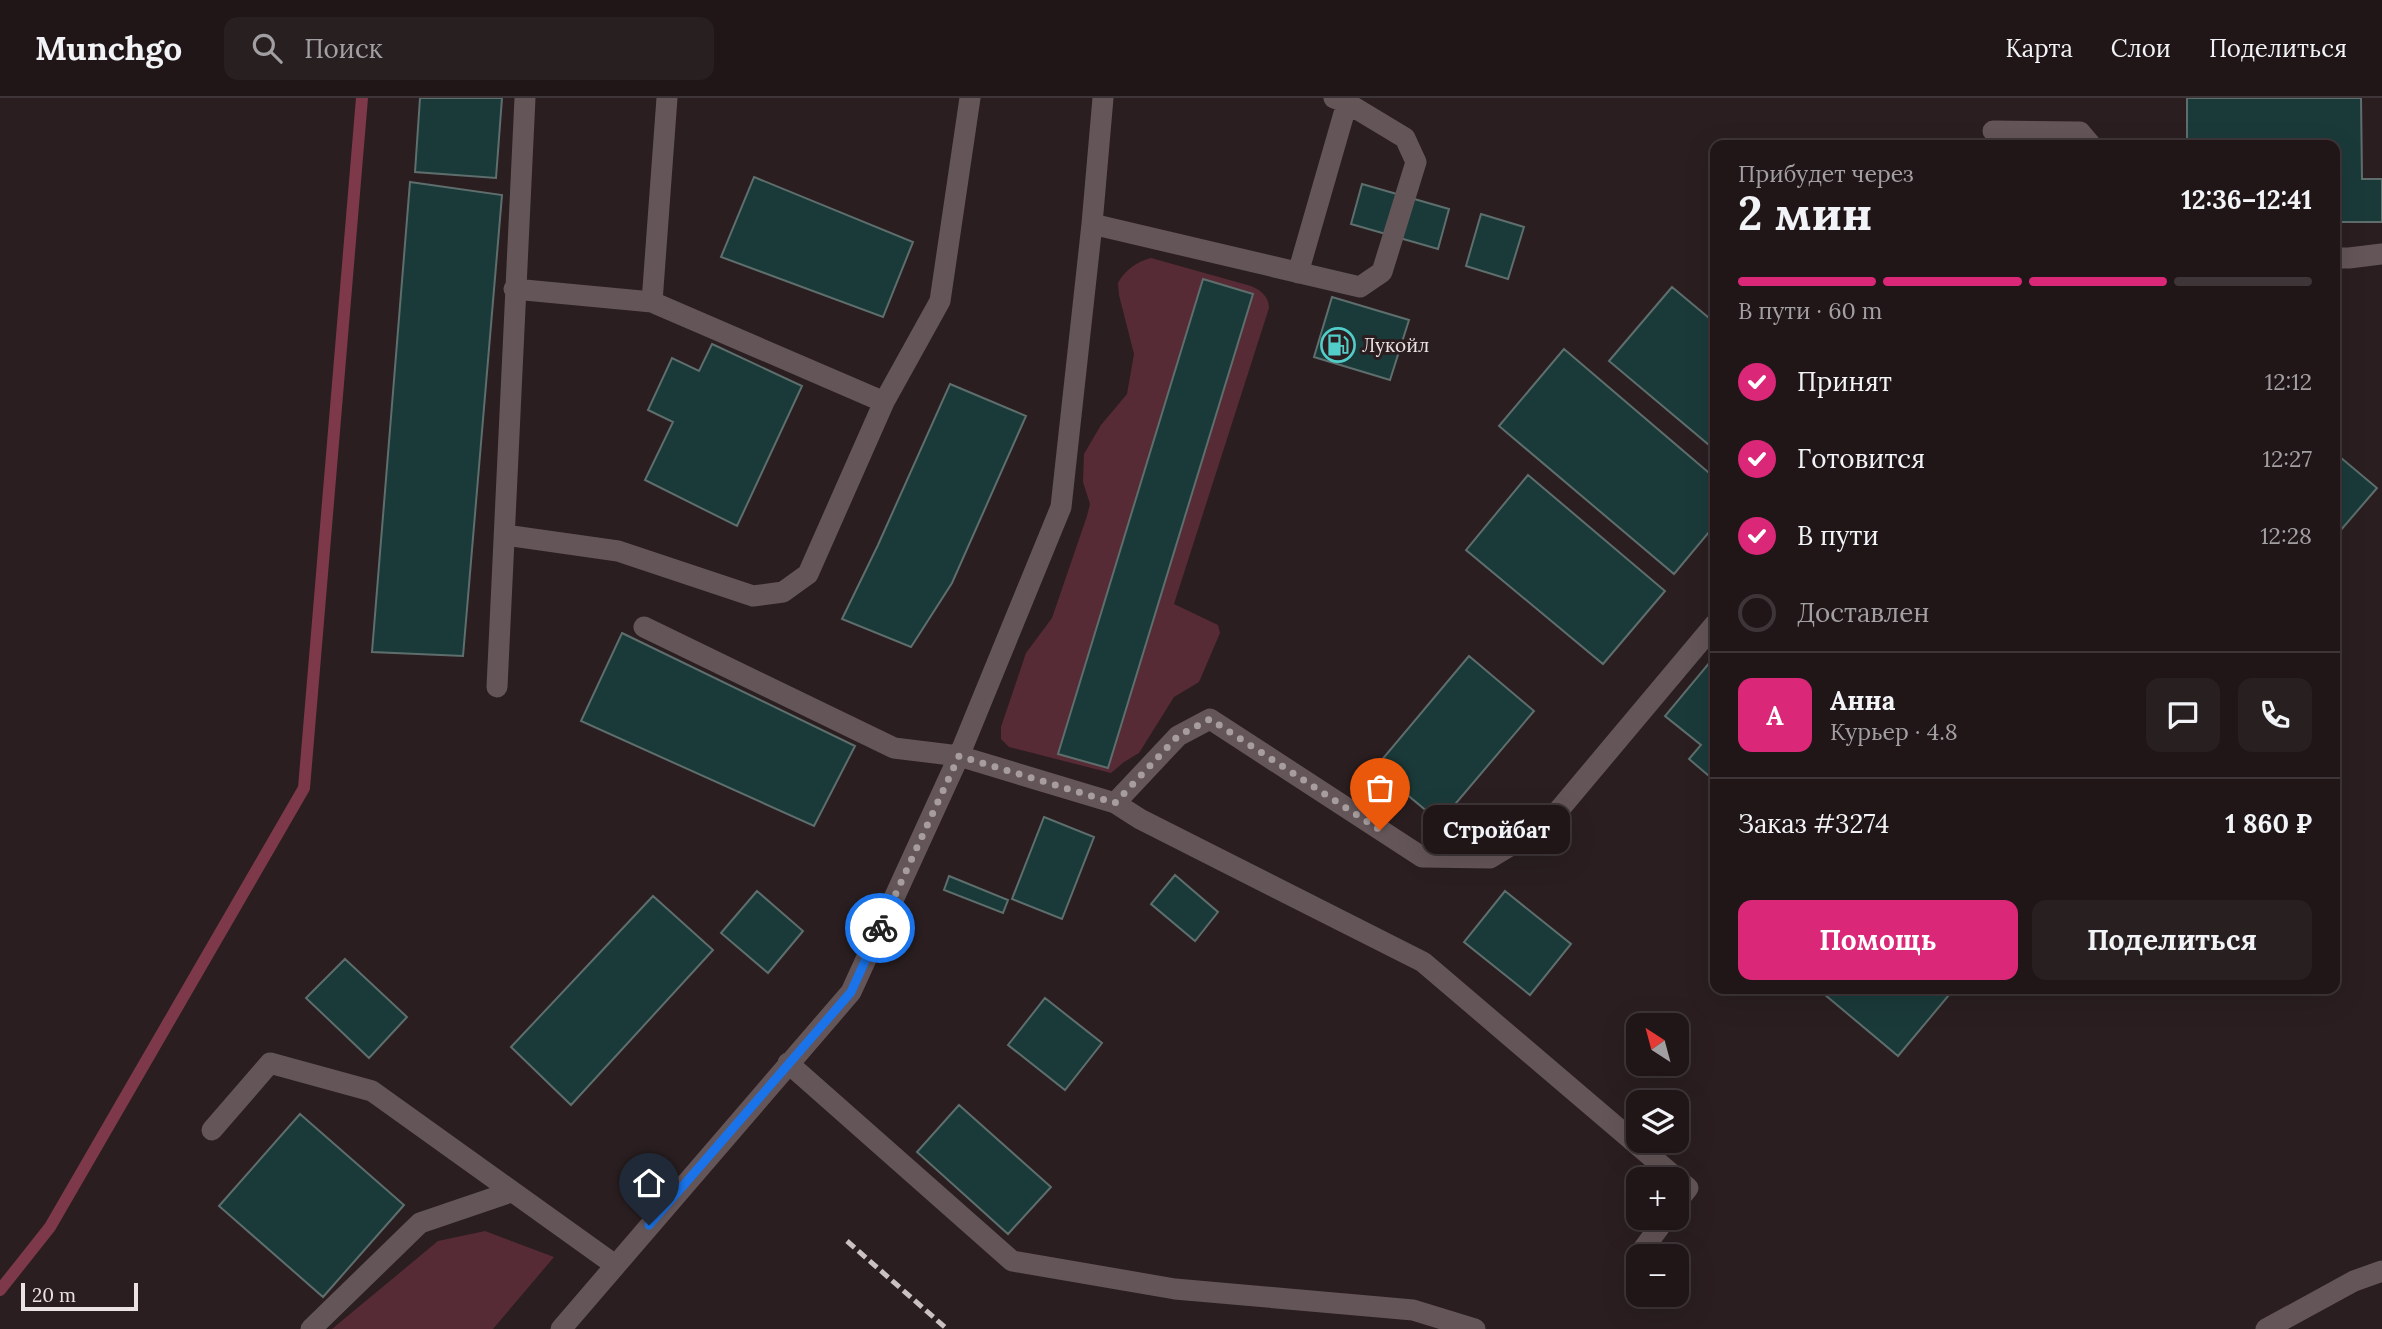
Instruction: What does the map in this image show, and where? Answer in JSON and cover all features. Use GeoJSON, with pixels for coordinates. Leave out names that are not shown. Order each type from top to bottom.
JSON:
{"type":"FeatureCollection","features":[{"type":"Feature","properties":{"kind":"lane"},"geometry":{"type":"LineString","coordinates":[[497,687],[525,98]]}},
{"type":"Feature","properties":{"kind":"lane"},"geometry":{"type":"LineString","coordinates":[[652,302],[667,98]]}},
{"type":"Feature","properties":{"kind":"lane"},"geometry":{"type":"LineString","coordinates":[[505,536],[618,551],[753,596],[783,592],[808,574],[884,402],[940,301],[970,98]]}},
{"type":"Feature","properties":{"kind":"lane"},"geometry":{"type":"LineString","coordinates":[[561,1329],[851,992],[959,756],[1062,507],[1103,98]]}},
{"type":"Feature","properties":{"kind":"lane"},"geometry":{"type":"LineString","coordinates":[[1092,224],[1298,273],[1360,287],[1382,272],[1416,162],[1405,138],[1341,101],[1298,273]]}},
{"type":"Feature","properties":{"kind":"lane"},"geometry":{"type":"LineString","coordinates":[[1993,131],[2080,132],[2087,140]]}},
{"type":"Feature","properties":{"kind":"lane"},"geometry":{"type":"LineString","coordinates":[[2340,258],[2382,254]]}},
{"type":"Feature","properties":{"kind":"lane"},"geometry":{"type":"LineString","coordinates":[[514,289],[652,302],[884,402]]}},
{"type":"Feature","properties":{"kind":"lane"},"geometry":{"type":"LineString","coordinates":[[643,627],[894,748],[959,756],[1115,803],[1140,819],[1423,962],[1663,1167]]}},
{"type":"Feature","properties":{"kind":"lane"},"geometry":{"type":"LineString","coordinates":[[1115,803],[1178,736],[1210,719],[1422,857],[1490,858],[1548,823],[1710,630]]}},
{"type":"Feature","properties":{"kind":"lane"},"geometry":{"type":"LineString","coordinates":[[212,1130],[270,1063],[372,1091],[615,1265]]}},
{"type":"Feature","properties":{"kind":"lane"},"geometry":{"type":"LineString","coordinates":[[788,1063],[1012,1261],[1175,1289],[1413,1310],[1475,1329]]}},
{"type":"Feature","properties":{"kind":"lane"},"geometry":{"type":"LineString","coordinates":[[311,1329],[421,1223],[511,1192]]}},
{"type":"Feature","properties":{"kind":"lane"},"geometry":{"type":"LineString","coordinates":[[2266,1329],[2354,1280],[2382,1271]]}},
{"type":"Feature","properties":{"kind":"shaded area"},"geometry":{"type":"Polygon","coordinates":[[[1151,258],[1251,286],[1264,294],[1269,308],[1174,604],[1218,625],[1220,633],[1199,682],[1174,697],[1139,753],[1111,773],[1009,747],[1001,739],[1001,727],[1026,653],[1052,618],[1087,516],[1090,504],[1083,482],[1084,454],[1101,425],[1127,394],[1134,354],[1118,283],[1132,267],[1151,258]]]}},
{"type":"Feature","properties":{"kind":"shaded area"},"geometry":{"type":"Polygon","coordinates":[[[485,1231],[554,1257],[493,1329],[332,1329],[438,1241],[485,1231]]]}},
{"type":"Feature","properties":{"kind":"building"},"geometry":{"type":"Polygon","coordinates":[[[420,98],[502,98],[496,178],[415,172],[420,98]]]}},
{"type":"Feature","properties":{"kind":"building"},"geometry":{"type":"Polygon","coordinates":[[[2187,98],[2361,98],[2362,179],[2382,179],[2382,222],[2340,222],[2340,140],[2187,140],[2187,98]]]}},
{"type":"Feature","properties":{"kind":"building"},"geometry":{"type":"Polygon","coordinates":[[[754,177],[913,242],[883,317],[721,257],[754,177]]]}},
{"type":"Feature","properties":{"kind":"building"},"geometry":{"type":"Polygon","coordinates":[[[410,182],[502,195],[463,656],[372,652],[410,182]]]}},
{"type":"Feature","properties":{"kind":"building"},"geometry":{"type":"Polygon","coordinates":[[[1362,184],[1449,209],[1438,249],[1351,224],[1362,184]]]}},
{"type":"Feature","properties":{"kind":"building"},"geometry":{"type":"Polygon","coordinates":[[[1481,214],[1524,227],[1508,279],[1466,266],[1481,214]]]}},
{"type":"Feature","properties":{"kind":"building"},"geometry":{"type":"Polygon","coordinates":[[[1203,279],[1253,294],[1108,768],[1058,754],[1203,279]]]}},
{"type":"Feature","properties":{"kind":"building"},"geometry":{"type":"Polygon","coordinates":[[[1672,287],[1710,319],[1710,446],[1609,361],[1672,287]]]}},
{"type":"Feature","properties":{"kind":"building"},"geometry":{"type":"Polygon","coordinates":[[[1332,297],[1409,320],[1390,380],[1314,357],[1332,297]]]}},
{"type":"Feature","properties":{"kind":"building"},"geometry":{"type":"Polygon","coordinates":[[[712,344],[802,386],[737,526],[645,480],[673,422],[648,410],[672,358],[699,371],[712,344]]]}},
{"type":"Feature","properties":{"kind":"building"},"geometry":{"type":"Polygon","coordinates":[[[1564,349],[1710,474],[1710,531],[1674,574],[1499,426],[1564,349]]]}},
{"type":"Feature","properties":{"kind":"building"},"geometry":{"type":"Polygon","coordinates":[[[950,384],[1026,416],[952,583],[911,647],[842,619],[950,384]]]}},
{"type":"Feature","properties":{"kind":"building"},"geometry":{"type":"Polygon","coordinates":[[[2340,457],[2377,488],[2340,531],[2340,457]]]}},
{"type":"Feature","properties":{"kind":"building"},"geometry":{"type":"Polygon","coordinates":[[[1528,475],[1665,591],[1603,664],[1466,550],[1528,475]]]}},
{"type":"Feature","properties":{"kind":"building"},"geometry":{"type":"Polygon","coordinates":[[[622,633],[855,746],[814,826],[581,721],[622,633]]]}},
{"type":"Feature","properties":{"kind":"building"},"geometry":{"type":"Polygon","coordinates":[[[1469,656],[1534,711],[1440,822],[1375,768],[1469,656]]]}},
{"type":"Feature","properties":{"kind":"building"},"geometry":{"type":"Polygon","coordinates":[[[1710,662],[1710,777],[1689,759],[1701,745],[1665,716],[1710,662]]]}},
{"type":"Feature","properties":{"kind":"building"},"geometry":{"type":"Polygon","coordinates":[[[1044,817],[1094,837],[1062,919],[1012,899],[1044,817]]]}},
{"type":"Feature","properties":{"kind":"building"},"geometry":{"type":"Polygon","coordinates":[[[1175,875],[1218,912],[1195,941],[1151,904],[1175,875]]]}},
{"type":"Feature","properties":{"kind":"building"},"geometry":{"type":"Polygon","coordinates":[[[949,876],[1008,900],[1003,913],[944,890],[949,876]]]}},
{"type":"Feature","properties":{"kind":"building"},"geometry":{"type":"Polygon","coordinates":[[[757,891],[803,931],[768,973],[721,933],[757,891]]]}},
{"type":"Feature","properties":{"kind":"building"},"geometry":{"type":"Polygon","coordinates":[[[1505,891],[1571,944],[1530,995],[1464,942],[1505,891]]]}},
{"type":"Feature","properties":{"kind":"building"},"geometry":{"type":"Polygon","coordinates":[[[653,896],[713,950],[571,1105],[511,1047],[653,896]]]}},
{"type":"Feature","properties":{"kind":"building"},"geometry":{"type":"Polygon","coordinates":[[[345,959],[407,1017],[369,1058],[306,998],[345,959]]]}},
{"type":"Feature","properties":{"kind":"building"},"geometry":{"type":"Polygon","coordinates":[[[1824,994],[1950,994],[1898,1056],[1824,994]]]}},
{"type":"Feature","properties":{"kind":"building"},"geometry":{"type":"Polygon","coordinates":[[[1045,998],[1102,1043],[1065,1090],[1008,1045],[1045,998]]]}},
{"type":"Feature","properties":{"kind":"building"},"geometry":{"type":"Polygon","coordinates":[[[959,1105],[1051,1187],[1008,1234],[917,1152],[959,1105]]]}},
{"type":"Feature","properties":{"kind":"building"},"geometry":{"type":"Polygon","coordinates":[[[300,1114],[404,1205],[323,1297],[219,1206],[300,1114]]]}},
{"type":"Feature","properties":{"kind":"waterway"},"geometry":{"type":"LineString","coordinates":[[0,1290],[50,1227],[304,788],[362,98]]}},
{"type":"Feature","properties":{"kind":"railway"},"geometry":{"type":"LineString","coordinates":[[847,1241],[947,1329]]}},
{"type":"Feature","properties":{"kind":"way so far"},"geometry":{"type":"LineString","coordinates":[[880,928],[959,756],[1115,803],[1178,736],[1210,719],[1380,830]]}},
{"type":"Feature","properties":{"kind":"place","name":"Лукойл"},"geometry":{"type":"Point","coordinates":[1338,345]}},
{"type":"Feature","properties":{"kind":"place","name":"Стройбат"},"geometry":{"type":"Point","coordinates":[1380,830]}},
{"type":"Feature","properties":{"kind":"route"},"geometry":{"type":"LineString","coordinates":[[649,1225],[851,992],[880,928]]}}]}
